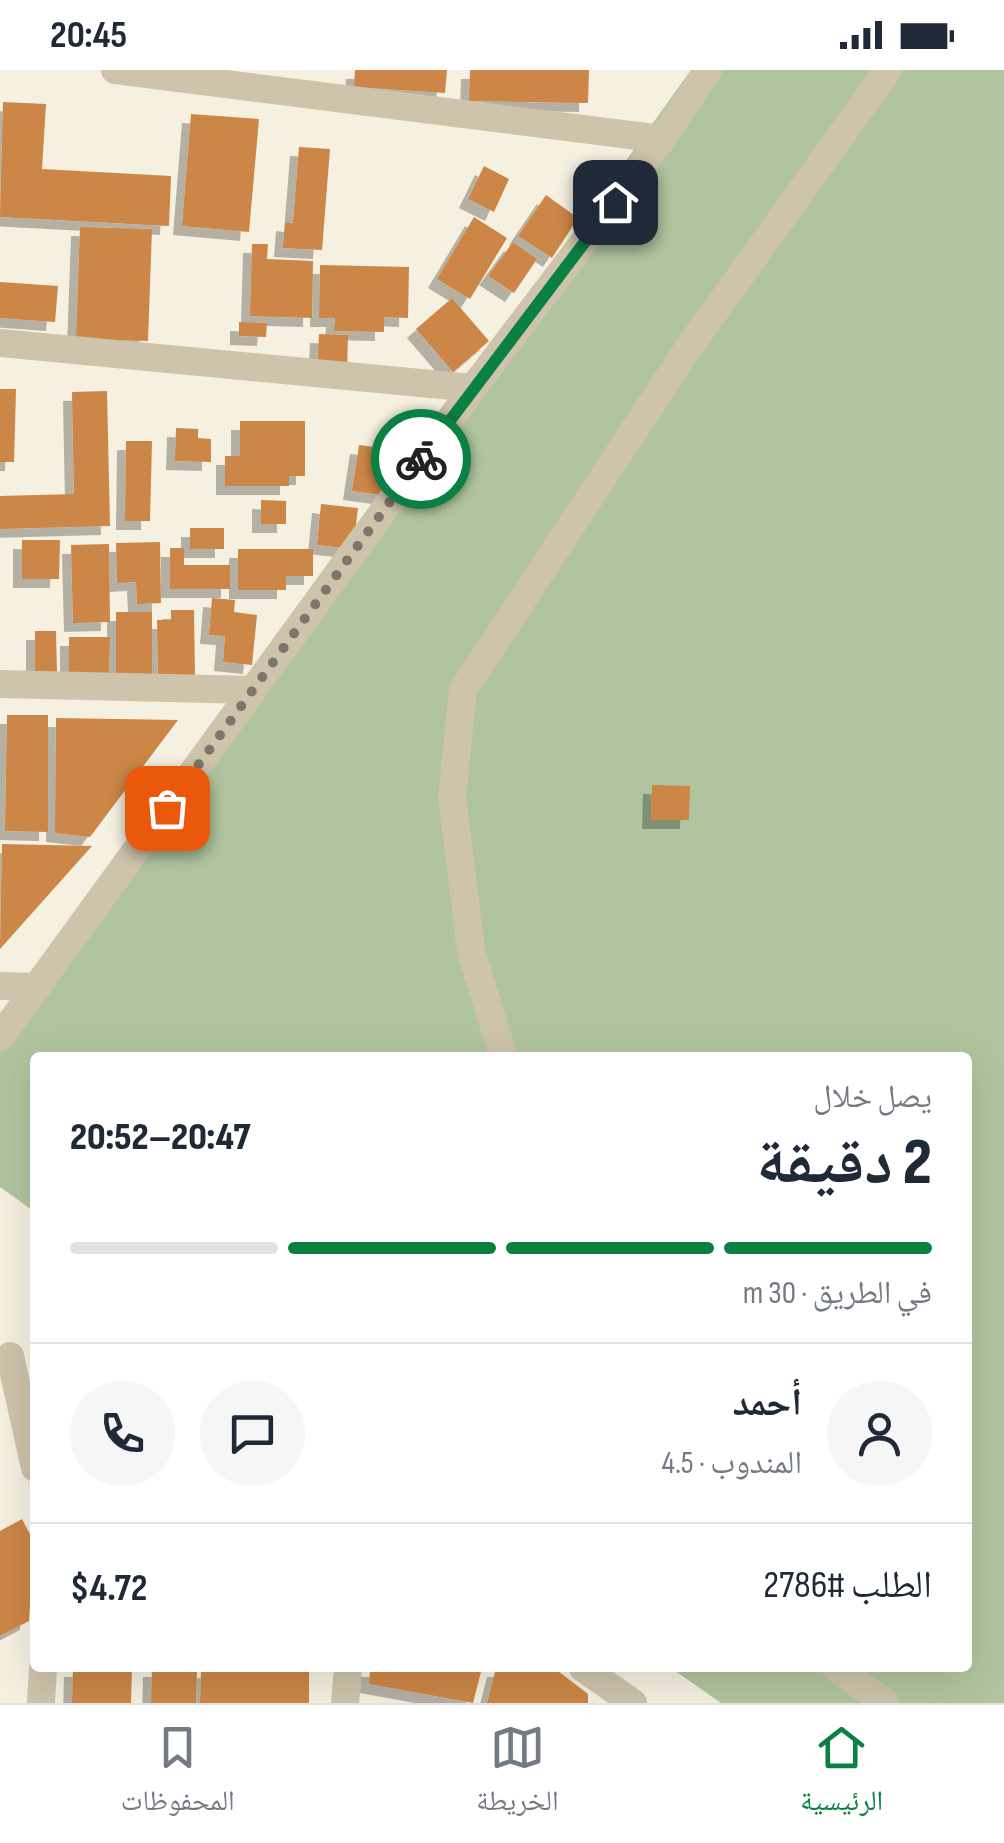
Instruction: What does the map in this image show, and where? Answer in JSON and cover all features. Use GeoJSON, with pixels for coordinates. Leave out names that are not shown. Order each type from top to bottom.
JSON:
{"type":"FeatureCollection","features":[{"type":"Feature","properties":{"kind":"street"},"geometry":{"type":"LineString","coordinates":[[115,70],[212,76],[662,139]]}},
{"type":"Feature","properties":{"kind":"street"},"geometry":{"type":"LineString","coordinates":[[0,1037],[473,388],[662,139],[708,70]]}},
{"type":"Feature","properties":{"kind":"street"},"geometry":{"type":"LineString","coordinates":[[502,1052],[471,950],[452,797],[463,690],[687,350],[888,70]]}},
{"type":"Feature","properties":{"kind":"street"},"geometry":{"type":"LineString","coordinates":[[0,343],[473,388]]}},
{"type":"Feature","properties":{"kind":"street"},"geometry":{"type":"LineString","coordinates":[[0,684],[253,690]]}},
{"type":"Feature","properties":{"kind":"street"},"geometry":{"type":"LineString","coordinates":[[0,986],[38,987]]}},
{"type":"Feature","properties":{"kind":"street"},"geometry":{"type":"LineString","coordinates":[[15,1357],[30,1440]]}},
{"type":"Feature","properties":{"kind":"street"},"geometry":{"type":"LineString","coordinates":[[41,1703],[42,1672]]}},
{"type":"Feature","properties":{"kind":"street"},"geometry":{"type":"LineString","coordinates":[[345,1703],[348,1672]]}},
{"type":"Feature","properties":{"kind":"street"},"geometry":{"type":"LineString","coordinates":[[588,1672],[617,1698]]}},
{"type":"Feature","properties":{"kind":"street"},"geometry":{"type":"LineString","coordinates":[[842,1672],[885,1703]]}},
{"type":"Feature","properties":{"kind":"green space"},"geometry":{"type":"Polygon","coordinates":[[[691,70],[1004,70],[1004,1703],[721,1703],[677,1672],[972,1672],[972,1052],[30,1052],[30,1208],[0,1187],[0,1033],[691,70]]]}},
{"type":"Feature","properties":{"kind":"building"},"geometry":{"type":"Polygon","coordinates":[[[355,70],[447,70],[445,93],[354,87],[355,70]]]}},
{"type":"Feature","properties":{"kind":"building"},"geometry":{"type":"Polygon","coordinates":[[[470,70],[589,70],[588,103],[469,101],[470,70]]]}},
{"type":"Feature","properties":{"kind":"building"},"geometry":{"type":"Polygon","coordinates":[[[3,102],[46,104],[42,169],[171,176],[169,226],[0,217],[3,102]]]}},
{"type":"Feature","properties":{"kind":"building"},"geometry":{"type":"Polygon","coordinates":[[[191,114],[259,119],[249,232],[182,226],[191,114]]]}},
{"type":"Feature","properties":{"kind":"building"},"geometry":{"type":"Polygon","coordinates":[[[299,147],[330,149],[322,250],[283,248],[285,222],[293,223],[299,147]]]}},
{"type":"Feature","properties":{"kind":"building"},"geometry":{"type":"Polygon","coordinates":[[[484,166],[509,179],[494,212],[468,199],[484,166]]]}},
{"type":"Feature","properties":{"kind":"building"},"geometry":{"type":"Polygon","coordinates":[[[546,195],[578,218],[552,258],[518,236],[546,195]]]}},
{"type":"Feature","properties":{"kind":"building"},"geometry":{"type":"Polygon","coordinates":[[[474,217],[507,238],[470,299],[437,279],[474,217]]]}},
{"type":"Feature","properties":{"kind":"building"},"geometry":{"type":"Polygon","coordinates":[[[80,227],[152,229],[148,341],[76,339],[80,227]]]}},
{"type":"Feature","properties":{"kind":"building"},"geometry":{"type":"Polygon","coordinates":[[[513,242],[537,259],[514,293],[488,276],[513,242]]]}},
{"type":"Feature","properties":{"kind":"building"},"geometry":{"type":"Polygon","coordinates":[[[252,244],[268,244],[267,259],[313,261],[312,318],[250,316],[252,244]]]}},
{"type":"Feature","properties":{"kind":"building"},"geometry":{"type":"Polygon","coordinates":[[[320,265],[409,267],[408,318],[384,317],[384,332],[334,331],[335,318],[319,318],[320,265]]]}},
{"type":"Feature","properties":{"kind":"building"},"geometry":{"type":"Polygon","coordinates":[[[0,282],[58,286],[55,322],[0,318],[0,282]]]}},
{"type":"Feature","properties":{"kind":"building"},"geometry":{"type":"Polygon","coordinates":[[[452,298],[489,341],[453,372],[416,329],[452,298]]]}},
{"type":"Feature","properties":{"kind":"building"},"geometry":{"type":"Polygon","coordinates":[[[239,322],[267,323],[266,337],[239,336],[239,322]]]}},
{"type":"Feature","properties":{"kind":"building"},"geometry":{"type":"Polygon","coordinates":[[[319,334],[348,335],[347,371],[317,370],[319,334]]]}},
{"type":"Feature","properties":{"kind":"building"},"geometry":{"type":"Polygon","coordinates":[[[0,389],[16,389],[14,462],[0,462],[0,389]]]}},
{"type":"Feature","properties":{"kind":"building"},"geometry":{"type":"Polygon","coordinates":[[[107,391],[110,526],[0,529],[0,496],[74,494],[72,392],[107,391]]]}},
{"type":"Feature","properties":{"kind":"building"},"geometry":{"type":"Polygon","coordinates":[[[240,421],[305,421],[305,476],[289,476],[289,486],[225,486],[225,456],[240,456],[240,421]]]}},
{"type":"Feature","properties":{"kind":"building"},"geometry":{"type":"Polygon","coordinates":[[[176,428],[198,429],[198,438],[211,439],[211,462],[175,461],[176,428]]]}},
{"type":"Feature","properties":{"kind":"building"},"geometry":{"type":"Polygon","coordinates":[[[126,441],[152,441],[150,521],[125,521],[126,441]]]}},
{"type":"Feature","properties":{"kind":"building"},"geometry":{"type":"Polygon","coordinates":[[[359,445],[396,450],[389,496],[352,491],[359,445]]]}},
{"type":"Feature","properties":{"kind":"building"},"geometry":{"type":"Polygon","coordinates":[[[261,500],[286,501],[286,524],[261,524],[261,500]]]}},
{"type":"Feature","properties":{"kind":"building"},"geometry":{"type":"Polygon","coordinates":[[[321,504],[358,508],[353,549],[317,545],[321,504]]]}},
{"type":"Feature","properties":{"kind":"building"},"geometry":{"type":"Polygon","coordinates":[[[190,528],[224,528],[224,549],[190,549],[190,528]]]}},
{"type":"Feature","properties":{"kind":"building"},"geometry":{"type":"Polygon","coordinates":[[[22,540],[60,540],[59,579],[22,579],[22,540]]]}},
{"type":"Feature","properties":{"kind":"building"},"geometry":{"type":"Polygon","coordinates":[[[160,542],[161,603],[137,604],[136,582],[117,583],[116,543],[160,542]]]}},
{"type":"Feature","properties":{"kind":"building"},"geometry":{"type":"Polygon","coordinates":[[[109,544],[110,622],[73,623],[71,545],[109,544]]]}},
{"type":"Feature","properties":{"kind":"building"},"geometry":{"type":"Polygon","coordinates":[[[170,548],[184,548],[184,565],[230,565],[230,589],[170,589],[170,548]]]}},
{"type":"Feature","properties":{"kind":"building"},"geometry":{"type":"Polygon","coordinates":[[[238,549],[313,549],[313,576],[286,576],[286,590],[238,590],[238,549]]]}},
{"type":"Feature","properties":{"kind":"building"},"geometry":{"type":"Polygon","coordinates":[[[212,598],[235,600],[234,612],[257,615],[252,665],[223,662],[225,636],[209,635],[212,598]]]}},
{"type":"Feature","properties":{"kind":"building"},"geometry":{"type":"Polygon","coordinates":[[[171,610],[194,610],[195,677],[158,677],[157,620],[171,620],[171,610]]]}},
{"type":"Feature","properties":{"kind":"building"},"geometry":{"type":"Polygon","coordinates":[[[116,612],[152,612],[152,677],[116,677],[116,612]]]}},
{"type":"Feature","properties":{"kind":"building"},"geometry":{"type":"Polygon","coordinates":[[[35,631],[56,631],[57,674],[35,674],[35,631]]]}},
{"type":"Feature","properties":{"kind":"building"},"geometry":{"type":"Polygon","coordinates":[[[69,637],[110,637],[109,673],[69,673],[69,637]]]}},
{"type":"Feature","properties":{"kind":"building"},"geometry":{"type":"Polygon","coordinates":[[[7,715],[48,715],[48,832],[5,831],[7,715]]]}},
{"type":"Feature","properties":{"kind":"building"},"geometry":{"type":"Polygon","coordinates":[[[56,718],[178,720],[90,837],[55,833],[56,718]]]}},
{"type":"Feature","properties":{"kind":"building"},"geometry":{"type":"Polygon","coordinates":[[[652,785],[690,786],[689,820],[651,820],[652,785]]]}},
{"type":"Feature","properties":{"kind":"building"},"geometry":{"type":"Polygon","coordinates":[[[2,844],[92,846],[0,949],[2,844]]]}},
{"type":"Feature","properties":{"kind":"building"},"geometry":{"type":"Polygon","coordinates":[[[22,1519],[30,1534],[30,1605],[29,1621],[0,1636],[0,1531],[22,1519]]]}},
{"type":"Feature","properties":{"kind":"building"},"geometry":{"type":"Polygon","coordinates":[[[73,1672],[132,1672],[131,1703],[72,1703],[73,1672]]]}},
{"type":"Feature","properties":{"kind":"building"},"geometry":{"type":"Polygon","coordinates":[[[152,1672],[197,1672],[196,1703],[151,1703],[152,1672]]]}},
{"type":"Feature","properties":{"kind":"building"},"geometry":{"type":"Polygon","coordinates":[[[201,1672],[309,1672],[309,1703],[200,1703],[201,1672]]]}},
{"type":"Feature","properties":{"kind":"building"},"geometry":{"type":"Polygon","coordinates":[[[370,1672],[481,1672],[473,1703],[369,1684],[370,1672]]]}},
{"type":"Feature","properties":{"kind":"building"},"geometry":{"type":"Polygon","coordinates":[[[495,1672],[559,1672],[588,1694],[588,1703],[487,1703],[495,1672]]]}},
{"type":"Feature","properties":{"kind":"way so far"},"geometry":{"type":"LineString","coordinates":[[167,808],[421,459]]}},
{"type":"Feature","properties":{"kind":"route"},"geometry":{"type":"LineString","coordinates":[[421,459],[615,202]]}}]}
